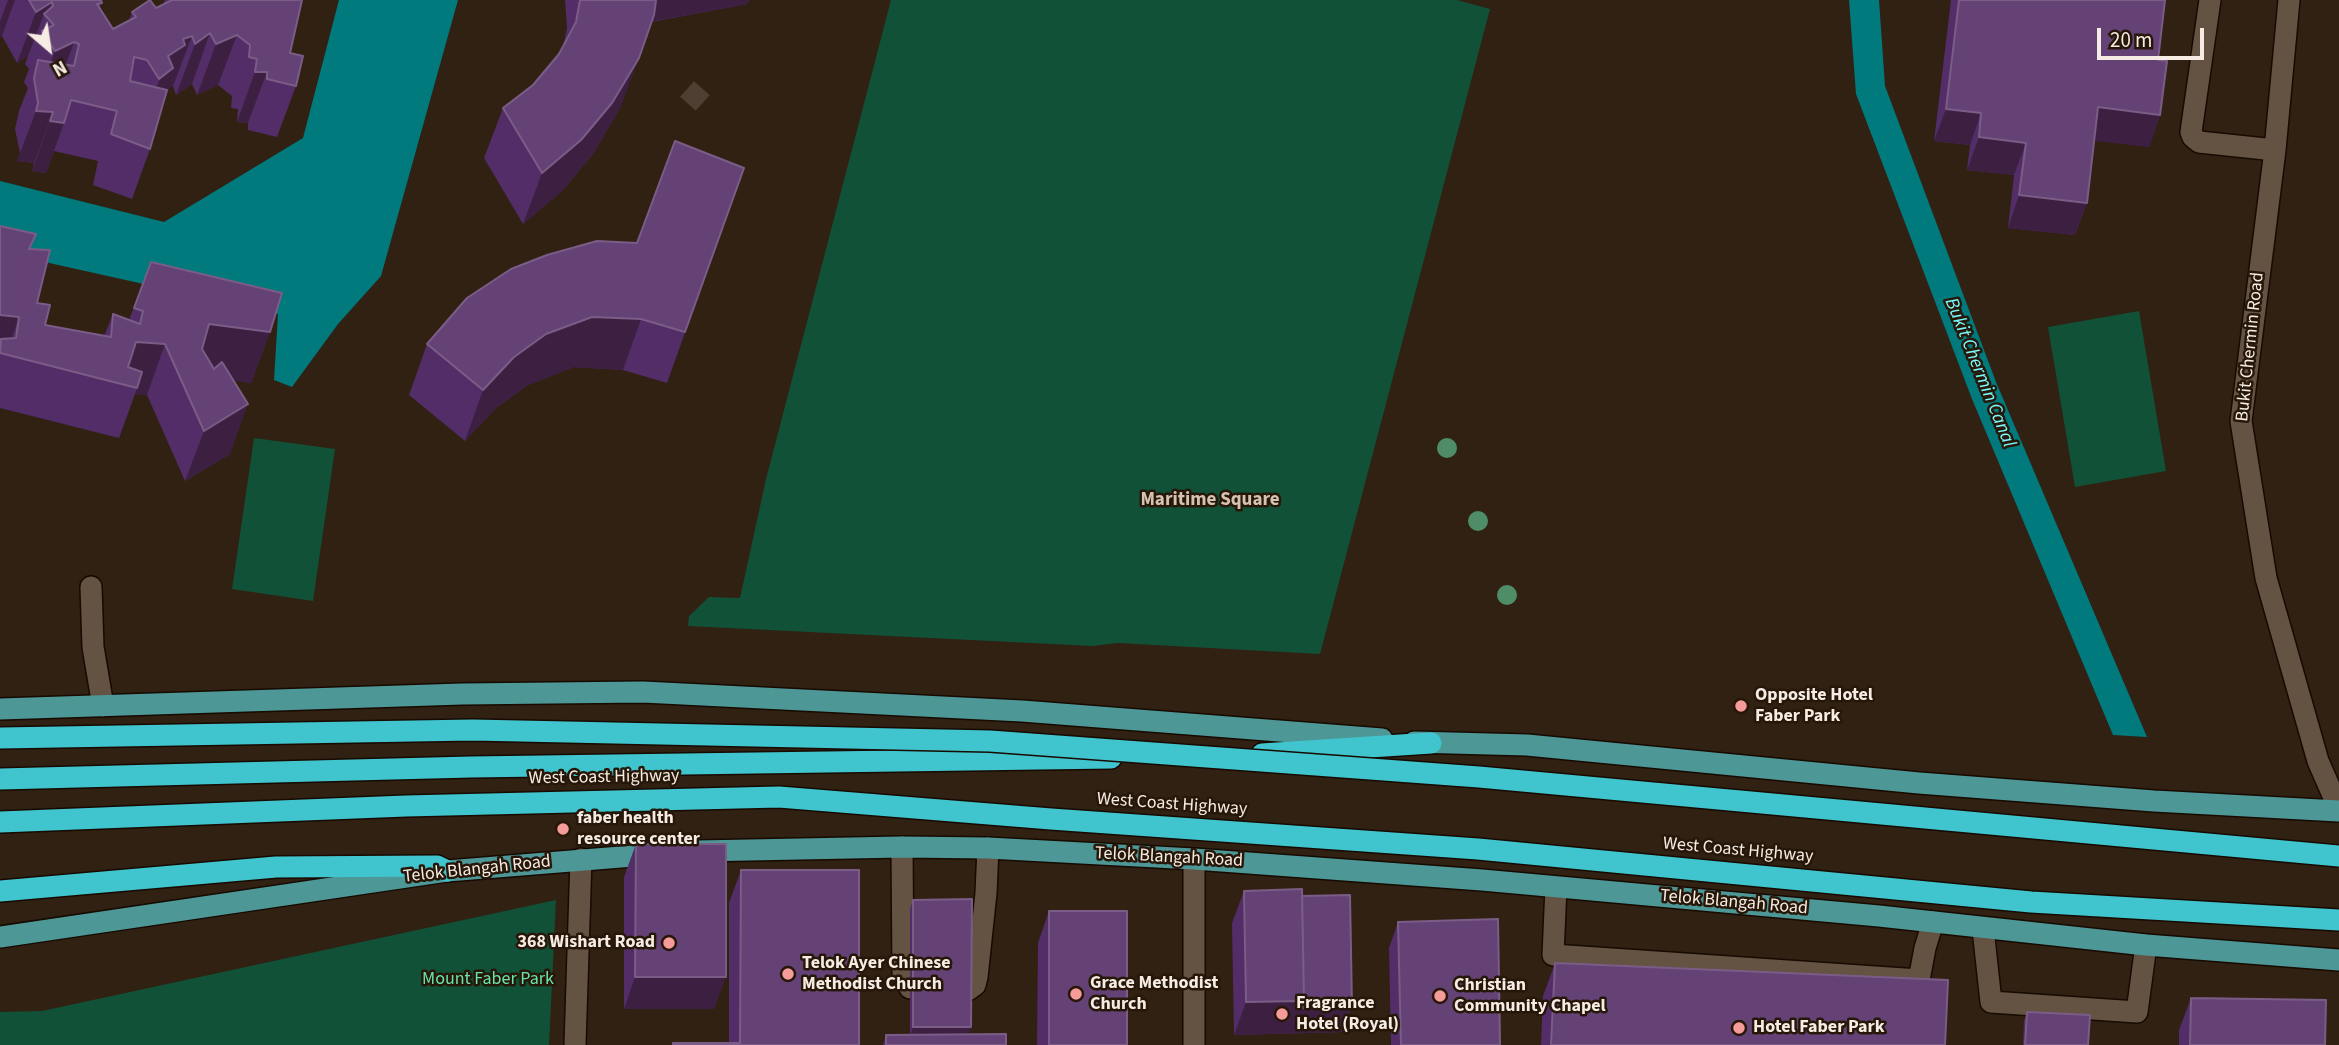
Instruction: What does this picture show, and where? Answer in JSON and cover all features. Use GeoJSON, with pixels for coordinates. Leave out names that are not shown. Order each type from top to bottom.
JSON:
{"type":"FeatureCollection","features":[{"type":"Feature","properties":{"kind":"highway"},"geometry":{"type":"LineString","coordinates":[[0,738],[473,730],[990,741],[1479,777],[2339,856]]}},
{"type":"Feature","properties":{"kind":"highway"},"geometry":{"type":"LineString","coordinates":[[0,779],[471,767],[1243,755],[1431,743]]}},
{"type":"Feature","properties":{"kind":"highway","name":"West Coast Highway"},"geometry":{"type":"LineString","coordinates":[[0,822],[406,806],[779,797],[1478,849],[2031,902],[2339,920]]}},
{"type":"Feature","properties":{"kind":"highway"},"geometry":{"type":"LineString","coordinates":[[9,891],[276,867],[437,866],[447,871]]}},
{"type":"Feature","properties":{"kind":"main road"},"geometry":{"type":"LineString","coordinates":[[0,709],[462,694],[643,692],[1022,711],[1431,743],[1527,745],[1919,783],[2154,802],[2339,810]]}},
{"type":"Feature","properties":{"kind":"main road","name":"Telok Blangah Road"},"geometry":{"type":"LineString","coordinates":[[0,937],[447,871],[707,851],[902,847],[988,848],[1194,859],[1556,887],[1933,922],[2146,946],[2339,960]]}},
{"type":"Feature","properties":{"kind":"street"},"geometry":{"type":"LineString","coordinates":[[2210,0],[2191,132],[2193,137],[2199,142],[2275,150]]}},
{"type":"Feature","properties":{"kind":"street","name":"Bukit Chermin Road"},"geometry":{"type":"LineString","coordinates":[[2289,0],[2275,150],[2241,421],[2266,578],[2318,761],[2339,810]]}},
{"type":"Feature","properties":{"kind":"street"},"geometry":{"type":"LineString","coordinates":[[91,587],[93,648],[103,706]]}},
{"type":"Feature","properties":{"kind":"street"},"geometry":{"type":"LineString","coordinates":[[902,847],[903,975],[910,988]]}},
{"type":"Feature","properties":{"kind":"street"},"geometry":{"type":"LineString","coordinates":[[968,990],[975,985],[977,977],[988,848]]}},
{"type":"Feature","properties":{"kind":"street"},"geometry":{"type":"LineString","coordinates":[[575,1045],[581,859]]}},
{"type":"Feature","properties":{"kind":"street"},"geometry":{"type":"LineString","coordinates":[[1194,859],[1194,1045]]}},
{"type":"Feature","properties":{"kind":"street"},"geometry":{"type":"LineString","coordinates":[[1556,887],[1553,955],[1919,980],[1933,922]]}},
{"type":"Feature","properties":{"kind":"street"},"geometry":{"type":"LineString","coordinates":[[1983,929],[1991,1002],[2137,1012],[2146,946]]}},
{"type":"Feature","properties":{"kind":"green space"},"geometry":{"type":"Polygon","coordinates":[[[891,0],[1457,0],[1490,9],[1320,654],[688,626],[689,616],[709,597],[740,598],[766,479],[891,0]]]}},
{"type":"Feature","properties":{"kind":"green space"},"geometry":{"type":"Polygon","coordinates":[[[2139,311],[2166,471],[2075,487],[2048,327],[2139,311]]]}},
{"type":"Feature","properties":{"kind":"green space"},"geometry":{"type":"Polygon","coordinates":[[[254,438],[335,449],[313,601],[232,589],[254,438]]]}},
{"type":"Feature","properties":{"kind":"green space","name":"Mount Faber Park"},"geometry":{"type":"Polygon","coordinates":[[[556,900],[549,1045],[0,1045],[0,1012],[42,1011],[556,900]]]}},
{"type":"Feature","properties":{"kind":"water"},"geometry":{"type":"Polygon","coordinates":[[[339,0],[458,0],[381,276],[338,324],[292,387],[274,380],[278,314],[0,252],[0,181],[164,222],[303,138],[339,0]]]}},
{"type":"Feature","properties":{"kind":"water","name":"Bukit Chermin Canal"},"geometry":{"type":"Polygon","coordinates":[[[1849,0],[1879,0],[1885,86],[1996,382],[2147,737],[2113,735],[1972,399],[1856,94],[1849,0]]]}},
{"type":"Feature","properties":{"kind":"building"},"geometry":{"type":"Polygon","coordinates":[[[29,0],[101,0],[102,3],[97,4],[113,29],[136,17],[132,12],[150,0],[156,8],[172,0],[302,0],[290,53],[303,56],[296,86],[267,79],[267,72],[255,72],[257,59],[249,57],[250,45],[237,35],[216,44],[210,33],[195,44],[192,36],[183,39],[185,45],[168,56],[173,68],[159,79],[147,60],[134,57],[130,81],[167,90],[150,149],[111,134],[117,111],[71,100],[64,123],[50,121],[53,112],[36,111],[38,103],[34,78],[38,60],[74,66],[79,44],[74,42],[55,51],[42,31],[54,25],[44,14],[53,6],[52,2],[36,12],[29,0]]]}},
{"type":"Feature","properties":{"kind":"building"},"geometry":{"type":"Polygon","coordinates":[[[580,0],[656,0],[654,15],[639,58],[612,103],[581,140],[542,173],[503,108],[533,85],[559,54],[576,22],[580,0]]]}},
{"type":"Feature","properties":{"kind":"building"},"geometry":{"type":"Polygon","coordinates":[[[1959,0],[2165,0],[2158,60],[2167,61],[2160,115],[2098,107],[2087,203],[2019,195],[2026,143],[1979,137],[1981,113],[1946,109],[1959,0]]]}},
{"type":"Feature","properties":{"kind":"building"},"geometry":{"type":"Polygon","coordinates":[[[675,141],[744,168],[685,332],[641,319],[592,317],[546,334],[514,357],[483,390],[427,344],[467,298],[511,269],[547,255],[597,241],[637,243],[675,141]]]}},
{"type":"Feature","properties":{"kind":"building"},"geometry":{"type":"Polygon","coordinates":[[[0,226],[36,234],[29,249],[50,250],[37,303],[50,305],[45,325],[111,337],[113,314],[140,324],[143,311],[134,308],[151,262],[282,293],[270,332],[209,324],[202,349],[214,369],[222,362],[248,404],[204,431],[165,344],[136,342],[128,367],[142,372],[137,388],[0,353],[1,339],[16,338],[19,317],[0,315],[0,226]]]}},
{"type":"Feature","properties":{"kind":"building","name":"368 Wishart Road"},"geometry":{"type":"Polygon","coordinates":[[[636,844],[726,844],[726,977],[635,977],[636,844]]]}},
{"type":"Feature","properties":{"kind":"building","name":"Telok Ayer Chinese Methodist Church"},"geometry":{"type":"Polygon","coordinates":[[[741,870],[859,870],[859,1045],[673,1045],[740,1043],[741,870]]]}},
{"type":"Feature","properties":{"kind":"building"},"geometry":{"type":"Polygon","coordinates":[[[1302,889],[1304,1001],[1246,1002],[1244,891],[1302,889]]]}},
{"type":"Feature","properties":{"kind":"building"},"geometry":{"type":"Polygon","coordinates":[[[1350,895],[1352,1007],[1302,1008],[1302,896],[1350,895]]]}},
{"type":"Feature","properties":{"kind":"building"},"geometry":{"type":"Polygon","coordinates":[[[972,899],[971,1027],[913,1027],[913,900],[972,899]]]}},
{"type":"Feature","properties":{"kind":"building","name":"Grace Methodist Church"},"geometry":{"type":"Polygon","coordinates":[[[1049,911],[1127,911],[1127,1045],[1049,1045],[1049,911]]]}},
{"type":"Feature","properties":{"kind":"building","name":"Christian Community Chapel"},"geometry":{"type":"Polygon","coordinates":[[[1498,919],[1500,1045],[1401,1045],[1398,922],[1498,919]]]}},
{"type":"Feature","properties":{"kind":"building"},"geometry":{"type":"Polygon","coordinates":[[[1555,963],[1948,980],[1945,1045],[1551,1045],[1555,963]]]}},
{"type":"Feature","properties":{"kind":"building"},"geometry":{"type":"Polygon","coordinates":[[[2191,998],[2326,1000],[2325,1045],[2190,1045],[2191,998]]]}},
{"type":"Feature","properties":{"kind":"building"},"geometry":{"type":"Polygon","coordinates":[[[2027,1012],[2090,1015],[2088,1045],[2025,1045],[2027,1012]]]}},
{"type":"Feature","properties":{"kind":"building"},"geometry":{"type":"Polygon","coordinates":[[[1006,1034],[1006,1045],[886,1045],[886,1035],[1006,1034]]]}},
{"type":"Feature","properties":{"kind":"tunnel"},"geometry":{"type":"LineString","coordinates":[[687,89],[704,104]]}},
{"type":"Feature","properties":{"kind":"place","name":"Opposite Hotel Faber Park"},"geometry":{"type":"Point","coordinates":[1741,706]}},
{"type":"Feature","properties":{"kind":"place","name":"faber health resource center"},"geometry":{"type":"Point","coordinates":[563,829]}},
{"type":"Feature","properties":{"kind":"place","name":"368 Wishart Road"},"geometry":{"type":"Point","coordinates":[669,943]}},
{"type":"Feature","properties":{"kind":"place","name":"Telok Ayer Chinese Methodist Church"},"geometry":{"type":"Point","coordinates":[788,974]}},
{"type":"Feature","properties":{"kind":"place","name":"Grace Methodist Church"},"geometry":{"type":"Point","coordinates":[1076,994]}},
{"type":"Feature","properties":{"kind":"place","name":"Christian Community Chapel"},"geometry":{"type":"Point","coordinates":[1440,996]}},
{"type":"Feature","properties":{"kind":"place","name":"Fragrance Hotel (Royal)"},"geometry":{"type":"Point","coordinates":[1282,1014]}},
{"type":"Feature","properties":{"kind":"place","name":"Hotel Faber Park"},"geometry":{"type":"Point","coordinates":[1739,1028]}},
{"type":"Feature","properties":{"kind":"district","name":"Maritime Square"},"geometry":{"type":"Point","coordinates":[1210,501]}}]}
